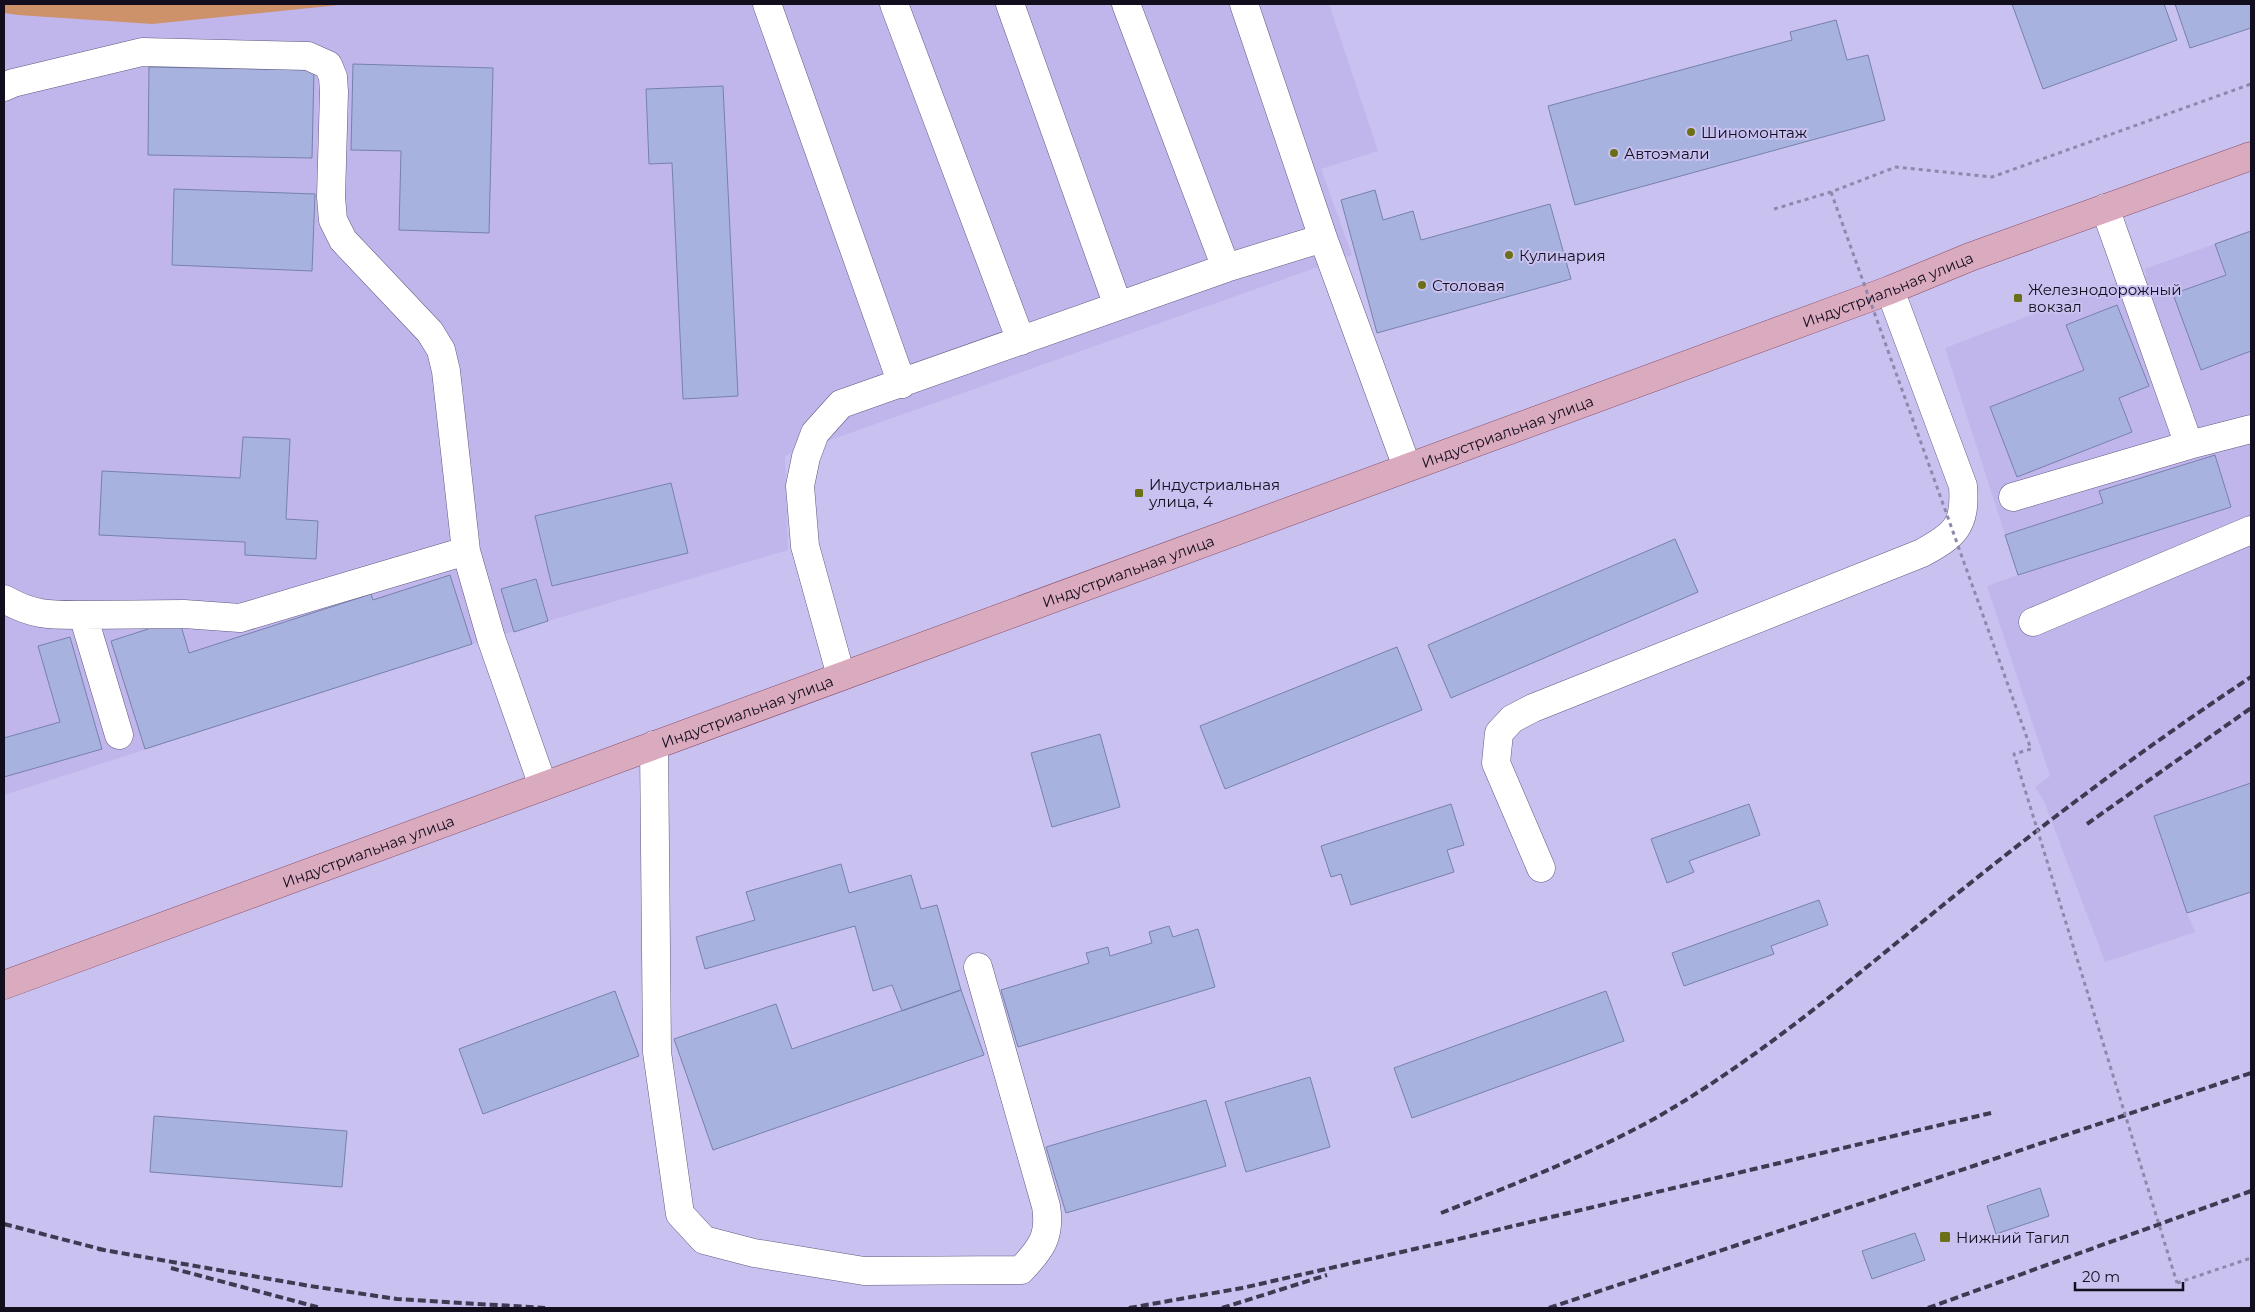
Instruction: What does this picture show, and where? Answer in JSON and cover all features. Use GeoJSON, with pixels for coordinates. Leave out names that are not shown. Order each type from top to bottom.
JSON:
{"type":"FeatureCollection","features":[{"type":"Feature","properties":{"kind":"main road","name":"Индустриальная улица"},"geometry":{"type":"LineString","coordinates":[[4,985],[1890,290],[1970,257],[2251,156]]}},
{"type":"Feature","properties":{"kind":"lane"},"geometry":{"type":"LineString","coordinates":[[767,4],[902,384]]}},
{"type":"Feature","properties":{"kind":"lane"},"geometry":{"type":"LineString","coordinates":[[894,4],[1021,342]]}},
{"type":"Feature","properties":{"kind":"lane"},"geometry":{"type":"LineString","coordinates":[[1010,4],[1118,306]]}},
{"type":"Feature","properties":{"kind":"lane"},"geometry":{"type":"LineString","coordinates":[[1126,4],[1226,268]]}},
{"type":"Feature","properties":{"kind":"lane"},"geometry":{"type":"LineString","coordinates":[[1244,4],[1324,238],[1407,467]]}},
{"type":"Feature","properties":{"kind":"lane"},"geometry":{"type":"LineString","coordinates":[[4,87],[13,83],[142,52],[308,56],[328,65],[333,77],[334,92],[331,197],[333,220],[343,240],[430,332],[441,350],[446,371],[466,552],[492,638],[543,786]]}},
{"type":"Feature","properties":{"kind":"lane"},"geometry":{"type":"LineString","coordinates":[[2105,208],[2189,445]]}},
{"type":"Feature","properties":{"kind":"lane"},"geometry":{"type":"LineString","coordinates":[[841,676],[805,546],[800,486],[815,433],[841,404],[1226,268],[1324,238]]}},
{"type":"Feature","properties":{"kind":"lane"},"geometry":{"type":"LineString","coordinates":[[1541,868],[1496,763],[1498,733],[1512,718],[1922,553],[1948,538],[1959,524],[1964,503],[1963,486],[1890,290]]}},
{"type":"Feature","properties":{"kind":"lane"},"geometry":{"type":"LineString","coordinates":[[2013,497],[2189,445],[2251,429]]}},
{"type":"Feature","properties":{"kind":"lane"},"geometry":{"type":"LineString","coordinates":[[2033,622],[2251,530]]}},
{"type":"Feature","properties":{"kind":"lane"},"geometry":{"type":"LineString","coordinates":[[4,599],[19,608],[43,616],[184,614],[240,618],[466,552]]}},
{"type":"Feature","properties":{"kind":"lane"},"geometry":{"type":"LineString","coordinates":[[83,615],[119,735]]}},
{"type":"Feature","properties":{"kind":"lane"},"geometry":{"type":"LineString","coordinates":[[654,745],[657,1052],[680,1214],[704,1240],[754,1253],[864,1271],[1021,1270],[1044,1241],[1049,1224],[1046,1206],[978,967]]}},
{"type":"Feature","properties":{"kind":"path"},"geometry":{"type":"LineString","coordinates":[[1774,208],[1831,192],[1896,168],[1992,177],[2251,84]]}},
{"type":"Feature","properties":{"kind":"path"},"geometry":{"type":"LineString","coordinates":[[1831,192],[2030,749],[2014,754],[2177,1283],[2251,1258]]}},
{"type":"Feature","properties":{"kind":"shaded area"},"geometry":{"type":"Polygon","coordinates":[[[4,4],[1329,4],[1378,151],[1321,169],[1352,255],[785,456],[788,550],[491,638],[4,795],[4,4]]]}},
{"type":"Feature","properties":{"kind":"shaded area"},"geometry":{"type":"Polygon","coordinates":[[[4,4],[349,4],[152,24],[18,15],[4,13],[4,4]]]}},
{"type":"Feature","properties":{"kind":"shaded area"},"geometry":{"type":"Polygon","coordinates":[[[2251,231],[2251,892],[2187,913],[2195,932],[2105,962],[2044,801],[2035,787],[2050,776],[1987,586],[2018,575],[1945,348],[2118,282],[2132,282],[2147,276],[2145,269],[2251,231]]]}},
{"type":"Feature","properties":{"kind":"building"},"geometry":{"type":"Polygon","coordinates":[[[2012,4],[2164,4],[2177,40],[2043,89],[2012,4]]]}},
{"type":"Feature","properties":{"kind":"building"},"geometry":{"type":"Polygon","coordinates":[[[2175,4],[2251,4],[2251,28],[2190,48],[2175,4]]]}},
{"type":"Feature","properties":{"kind":"building"},"geometry":{"type":"Polygon","coordinates":[[[1836,20],[1847,60],[1868,55],[1885,120],[1575,205],[1548,106],[1792,40],[1790,32],[1836,20]]]}},
{"type":"Feature","properties":{"kind":"building"},"geometry":{"type":"Polygon","coordinates":[[[353,64],[493,68],[489,233],[399,230],[401,151],[351,150],[353,64]]]}},
{"type":"Feature","properties":{"kind":"building"},"geometry":{"type":"Polygon","coordinates":[[[149,67],[314,70],[312,158],[148,155],[149,67]]]}},
{"type":"Feature","properties":{"kind":"building"},"geometry":{"type":"Polygon","coordinates":[[[723,86],[738,396],[683,399],[672,163],[649,164],[646,89],[723,86]]]}},
{"type":"Feature","properties":{"kind":"building"},"geometry":{"type":"Polygon","coordinates":[[[174,189],[315,194],[312,271],[172,265],[174,189]]]}},
{"type":"Feature","properties":{"kind":"building"},"geometry":{"type":"Polygon","coordinates":[[[1375,190],[1383,220],[1413,211],[1421,240],[1550,204],[1571,279],[1377,333],[1341,200],[1375,190]]]}},
{"type":"Feature","properties":{"kind":"building"},"geometry":{"type":"Polygon","coordinates":[[[2251,231],[2251,351],[2201,370],[2173,294],[2226,275],[2215,244],[2251,231]]]}},
{"type":"Feature","properties":{"kind":"building"},"geometry":{"type":"Polygon","coordinates":[[[2117,305],[2149,386],[2119,398],[2132,432],[2017,477],[1990,407],[2084,370],[2066,325],[2117,305]]]}},
{"type":"Feature","properties":{"kind":"building"},"geometry":{"type":"Polygon","coordinates":[[[243,437],[290,439],[286,519],[318,521],[316,559],[245,555],[245,542],[99,535],[102,471],[240,478],[243,437]]]}},
{"type":"Feature","properties":{"kind":"building"},"geometry":{"type":"Polygon","coordinates":[[[2215,455],[2231,507],[2018,575],[2005,535],[2103,503],[2099,491],[2215,455]]]}},
{"type":"Feature","properties":{"kind":"building"},"geometry":{"type":"Polygon","coordinates":[[[671,483],[688,553],[552,586],[535,516],[671,483]]]}},
{"type":"Feature","properties":{"kind":"building"},"geometry":{"type":"Polygon","coordinates":[[[1675,539],[1698,592],[1451,698],[1428,645],[1675,539]]]}},
{"type":"Feature","properties":{"kind":"building"},"geometry":{"type":"Polygon","coordinates":[[[450,575],[472,644],[145,749],[111,641],[179,619],[189,653],[371,594],[373,600],[450,575]]]}},
{"type":"Feature","properties":{"kind":"building"},"geometry":{"type":"Polygon","coordinates":[[[536,579],[548,621],[514,632],[501,589],[536,579]]]}},
{"type":"Feature","properties":{"kind":"building"},"geometry":{"type":"Polygon","coordinates":[[[70,637],[102,749],[4,777],[4,738],[60,722],[38,646],[70,637]]]}},
{"type":"Feature","properties":{"kind":"building"},"geometry":{"type":"Polygon","coordinates":[[[1397,647],[1422,710],[1225,789],[1200,726],[1397,647]]]}},
{"type":"Feature","properties":{"kind":"building"},"geometry":{"type":"Polygon","coordinates":[[[1100,734],[1120,807],[1052,827],[1031,753],[1100,734]]]}},
{"type":"Feature","properties":{"kind":"building"},"geometry":{"type":"Polygon","coordinates":[[[2251,783],[2251,892],[2187,913],[2154,816],[2251,783]]]}},
{"type":"Feature","properties":{"kind":"building"},"geometry":{"type":"Polygon","coordinates":[[[1451,804],[1464,845],[1447,850],[1454,872],[1351,905],[1341,874],[1331,877],[1321,846],[1451,804]]]}},
{"type":"Feature","properties":{"kind":"building"},"geometry":{"type":"Polygon","coordinates":[[[1749,804],[1760,835],[1689,861],[1694,872],[1667,883],[1651,839],[1749,804]]]}},
{"type":"Feature","properties":{"kind":"building"},"geometry":{"type":"Polygon","coordinates":[[[841,864],[849,893],[911,875],[921,909],[937,905],[961,990],[902,1011],[892,985],[873,991],[855,926],[705,969],[696,937],[755,920],[746,892],[841,864]]]}},
{"type":"Feature","properties":{"kind":"building"},"geometry":{"type":"Polygon","coordinates":[[[1819,900],[1828,925],[1771,946],[1774,954],[1684,986],[1672,953],[1819,900]]]}},
{"type":"Feature","properties":{"kind":"building"},"geometry":{"type":"Polygon","coordinates":[[[1169,926],[1173,937],[1198,929],[1215,987],[1018,1047],[1001,990],[1089,963],[1086,953],[1108,947],[1110,956],[1152,943],[1149,932],[1169,926]]]}},
{"type":"Feature","properties":{"kind":"building"},"geometry":{"type":"Polygon","coordinates":[[[961,990],[984,1055],[713,1150],[674,1039],[776,1004],[792,1049],[961,990]]]}},
{"type":"Feature","properties":{"kind":"building"},"geometry":{"type":"Polygon","coordinates":[[[615,991],[639,1056],[483,1114],[459,1049],[615,991]]]}},
{"type":"Feature","properties":{"kind":"building"},"geometry":{"type":"Polygon","coordinates":[[[1606,991],[1624,1041],[1412,1118],[1394,1068],[1606,991]]]}},
{"type":"Feature","properties":{"kind":"building"},"geometry":{"type":"Polygon","coordinates":[[[1310,1077],[1330,1147],[1246,1172],[1225,1102],[1310,1077]]]}},
{"type":"Feature","properties":{"kind":"building"},"geometry":{"type":"Polygon","coordinates":[[[1206,1100],[1226,1166],[1066,1213],[1046,1147],[1206,1100]]]}},
{"type":"Feature","properties":{"kind":"building"},"geometry":{"type":"Polygon","coordinates":[[[154,1116],[347,1131],[342,1187],[150,1172],[154,1116]]]}},
{"type":"Feature","properties":{"kind":"building"},"geometry":{"type":"Polygon","coordinates":[[[2040,1188],[2049,1216],[1996,1234],[1987,1206],[2040,1188]]]}},
{"type":"Feature","properties":{"kind":"building"},"geometry":{"type":"Polygon","coordinates":[[[1915,1233],[1925,1260],[1872,1279],[1862,1251],[1915,1233]]]}},
{"type":"Feature","properties":{"kind":"railway"},"geometry":{"type":"LineString","coordinates":[[1441,1213],[1521,1181],[1600,1146],[1652,1120],[1726,1074],[1796,1023],[2049,821],[2169,733],[2251,677]]}},
{"type":"Feature","properties":{"kind":"railway"},"geometry":{"type":"LineString","coordinates":[[2087,824],[2251,708]]}},
{"type":"Feature","properties":{"kind":"railway"},"geometry":{"type":"LineString","coordinates":[[1549,1308],[2251,1073]]}},
{"type":"Feature","properties":{"kind":"railway"},"geometry":{"type":"LineString","coordinates":[[1129,1308],[1242,1288],[1450,1241],[1995,1112]]}},
{"type":"Feature","properties":{"kind":"railway"},"geometry":{"type":"LineString","coordinates":[[1928,1308],[2251,1191]]}},
{"type":"Feature","properties":{"kind":"railway"},"geometry":{"type":"LineString","coordinates":[[4,1224],[104,1250]]}},
{"type":"Feature","properties":{"kind":"railway"},"geometry":{"type":"LineString","coordinates":[[98,1249],[310,1286],[397,1299],[545,1308]]}},
{"type":"Feature","properties":{"kind":"railway"},"geometry":{"type":"LineString","coordinates":[[171,1268],[321,1308]]}},
{"type":"Feature","properties":{"kind":"railway"},"geometry":{"type":"LineString","coordinates":[[1222,1308],[1327,1275]]}},
{"type":"Feature","properties":{"kind":"place","name":"Шиномонтаж"},"geometry":{"type":"Point","coordinates":[1691,132]}},
{"type":"Feature","properties":{"kind":"place","name":"Автоэмали"},"geometry":{"type":"Point","coordinates":[1614,153]}},
{"type":"Feature","properties":{"kind":"place","name":"Кулинария"},"geometry":{"type":"Point","coordinates":[1509,255]}},
{"type":"Feature","properties":{"kind":"place","name":"Столовая"},"geometry":{"type":"Point","coordinates":[1422,285]}},
{"type":"Feature","properties":{"kind":"place","name":"Железнодорожный вокзал"},"geometry":{"type":"Point","coordinates":[2018,298]}},
{"type":"Feature","properties":{"kind":"place","name":"Индустриальная улица, 4"},"geometry":{"type":"Point","coordinates":[1139,493]}},
{"type":"Feature","properties":{"kind":"place","name":"Нижний Тагил"},"geometry":{"type":"Point","coordinates":[1945,1237]}}]}
